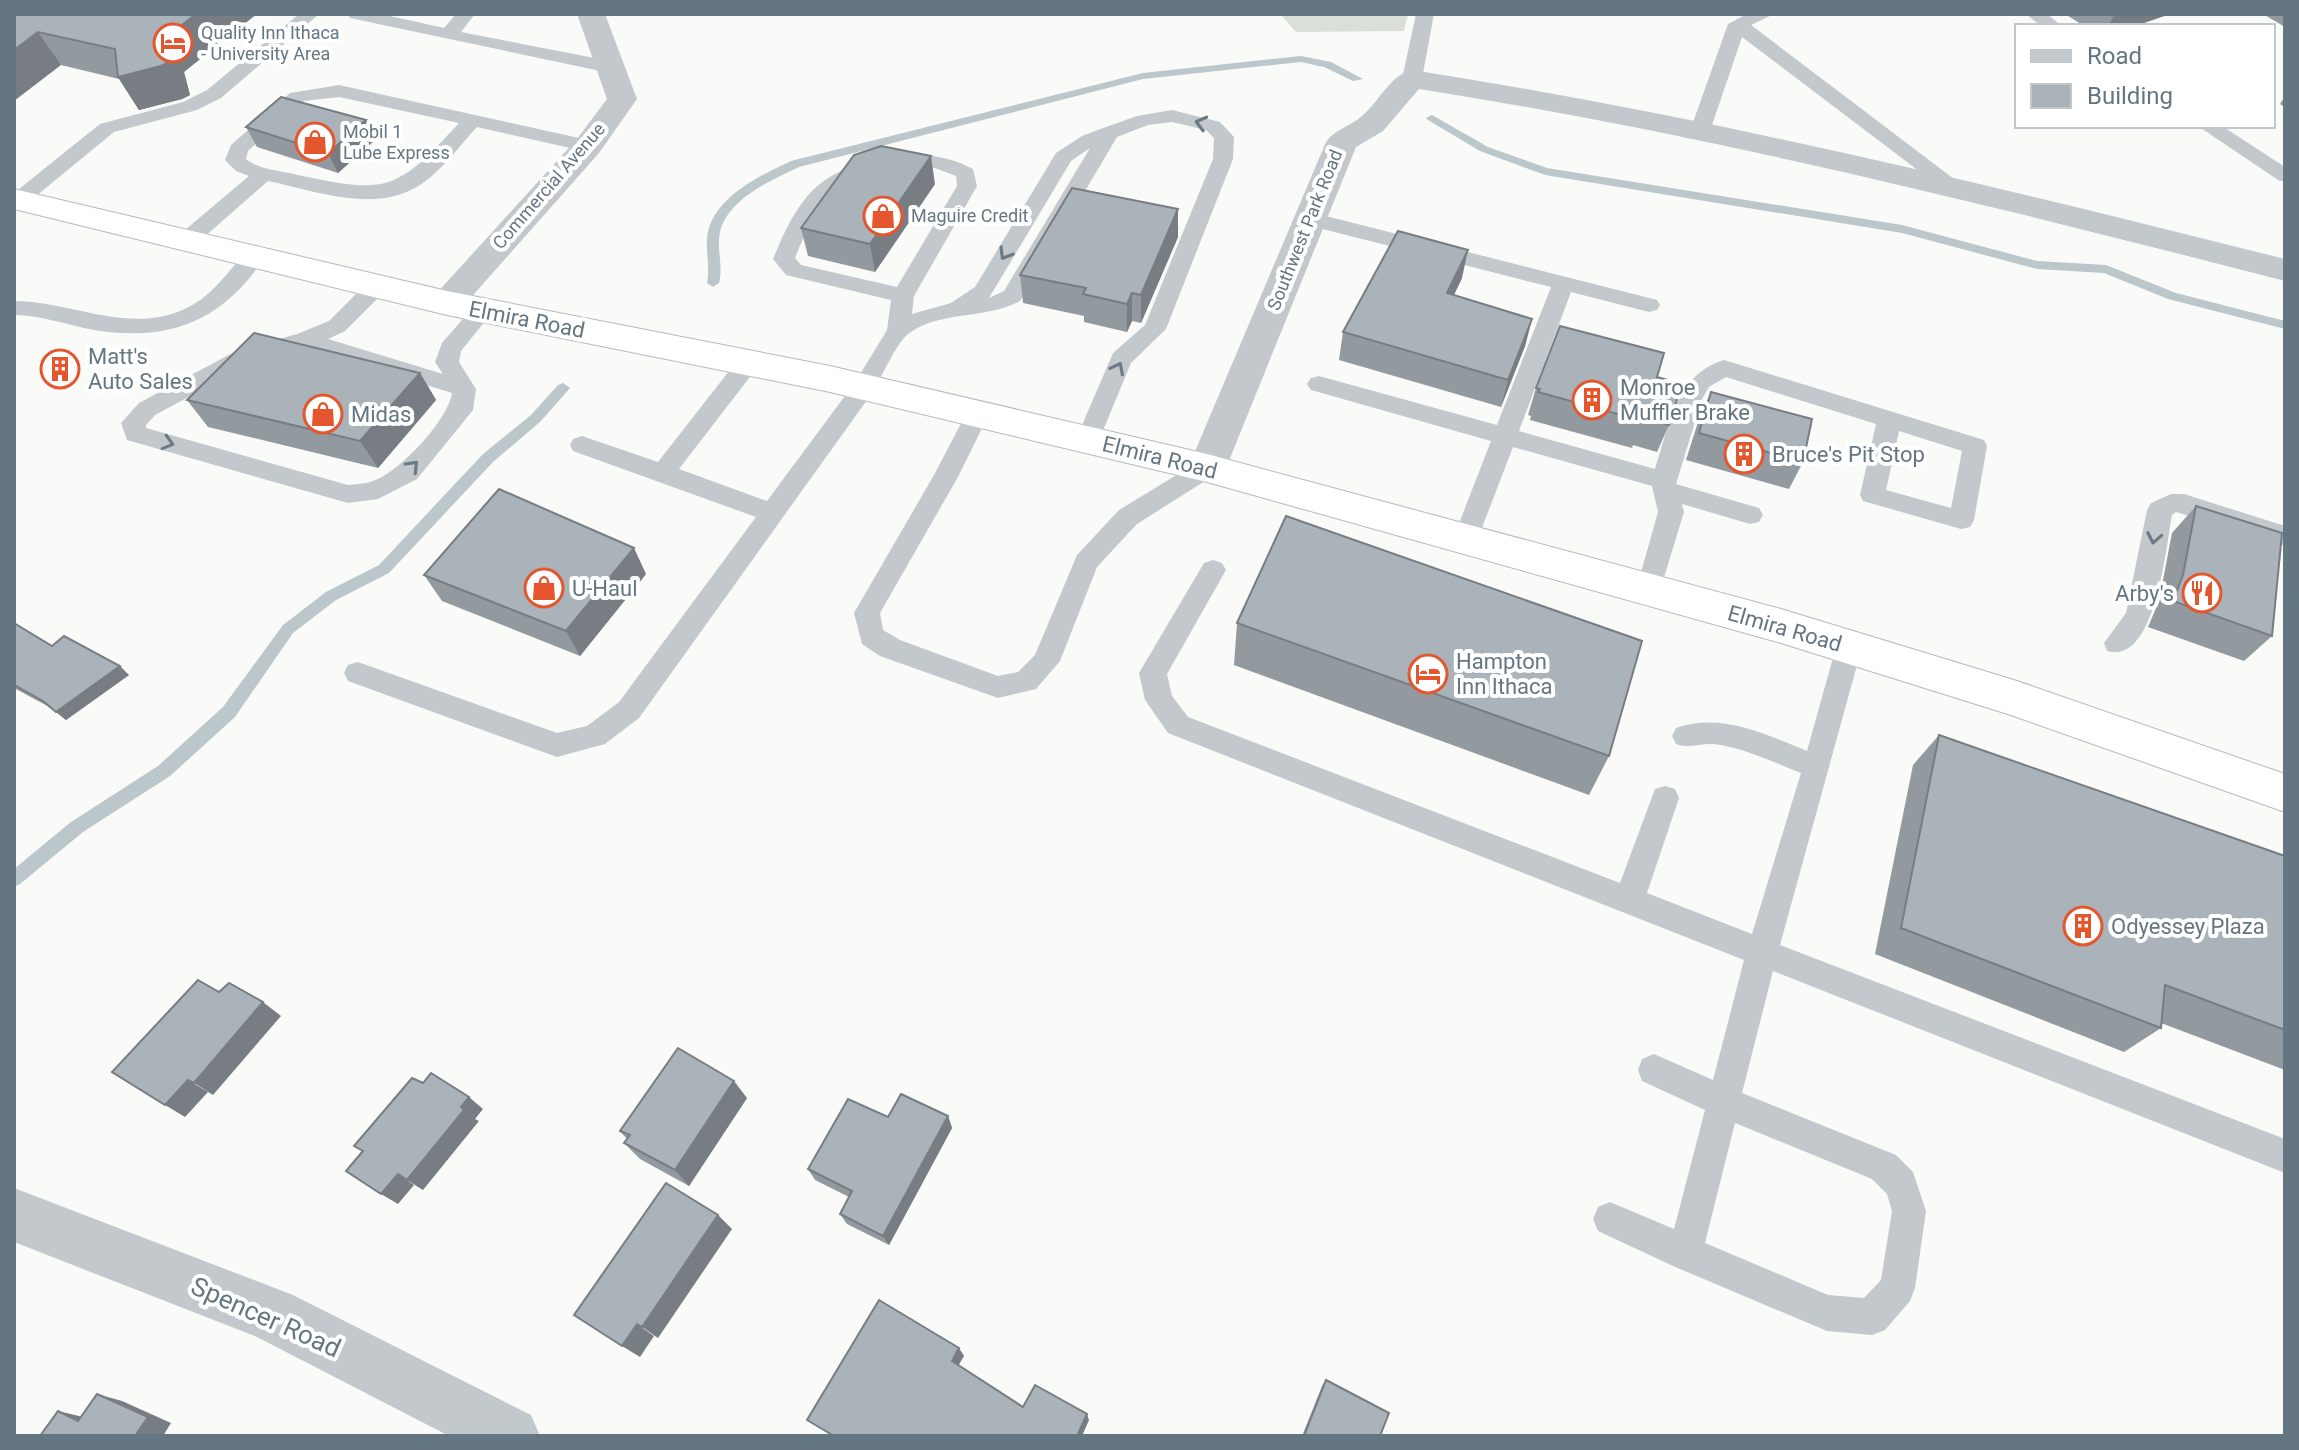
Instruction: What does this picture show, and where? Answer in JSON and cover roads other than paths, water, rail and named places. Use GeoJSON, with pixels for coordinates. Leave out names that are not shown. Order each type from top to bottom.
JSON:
{"type":"FeatureCollection","features":[{"type":"Feature","properties":{"kind":"highway","name":"Elmira Road"},"geometry":{"type":"LineString","coordinates":[[16,200],[465,306],[864,387],[1207,468],[1849,647],[2030,703],[2285,793]]}},
{"type":"Feature","properties":{"kind":"street","name":"Commercial Avenue"},"geometry":{"type":"LineString","coordinates":[[465,306],[622,99],[591,14]]}},
{"type":"Feature","properties":{"kind":"street"},"geometry":{"type":"LineString","coordinates":[[1412,79],[1517,94],[1701,128],[1947,183],[2285,270]]}},
{"type":"Feature","properties":{"kind":"street","name":"Southwest Park Road"},"geometry":{"type":"LineString","coordinates":[[1207,468],[1342,142],[1372,124],[1412,79]]}},
{"type":"Feature","properties":{"kind":"street","name":"Spencer Road"},"geometry":{"type":"LineString","coordinates":[[14,1215],[273,1315],[510,1436]]}},
{"type":"Feature","properties":{"kind":"lane"},"geometry":{"type":"LineString","coordinates":[[16,200],[107,128],[190,106],[214,94],[310,14]]}},
{"type":"Feature","properties":{"kind":"lane"},"geometry":{"type":"LineString","coordinates":[[357,14],[610,67]]}},
{"type":"Feature","properties":{"kind":"lane"},"geometry":{"type":"LineString","coordinates":[[448,35],[466,14]]}},
{"type":"Feature","properties":{"kind":"lane"},"geometry":{"type":"LineString","coordinates":[[1412,79],[1425,14]]}},
{"type":"Feature","properties":{"kind":"lane"},"geometry":{"type":"LineString","coordinates":[[1737,24],[1765,14]]}},
{"type":"Feature","properties":{"kind":"lane"},"geometry":{"type":"LineString","coordinates":[[1701,128],[1737,24]]}},
{"type":"Feature","properties":{"kind":"lane"},"geometry":{"type":"LineString","coordinates":[[1737,24],[1947,183]]}},
{"type":"Feature","properties":{"kind":"lane"},"geometry":{"type":"LineString","coordinates":[[473,120],[413,181],[396,190],[369,194],[264,174],[243,167],[235,160],[238,149],[297,97],[339,91],[473,120],[588,146]]}},
{"type":"Feature","properties":{"kind":"lane"},"geometry":{"type":"LineString","coordinates":[[898,330],[925,317],[958,309],[983,292],[1063,157],[1089,140],[1144,120],[1172,116],[1213,126],[1224,137],[1223,159],[1155,329],[1121,359],[1088,439]]}},
{"type":"Feature","properties":{"kind":"lane"},"geometry":{"type":"LineString","coordinates":[[2211,128],[2285,176]]}},
{"type":"Feature","properties":{"kind":"lane"},"geometry":{"type":"LineString","coordinates":[[358,673],[557,745],[595,736],[629,710],[864,387],[898,330],[903,296],[967,186],[966,173],[955,164],[930,159],[860,170],[841,180],[821,193],[784,259],[794,270],[903,296]]}},
{"type":"Feature","properties":{"kind":"lane"},"geometry":{"type":"LineString","coordinates":[[187,240],[264,174]]}},
{"type":"Feature","properties":{"kind":"lane"},"geometry":{"type":"LineString","coordinates":[[1310,219],[1649,305]]}},
{"type":"Feature","properties":{"kind":"lane"},"geometry":{"type":"LineString","coordinates":[[14,308],[135,329],[162,324],[203,310],[254,257]]}},
{"type":"Feature","properties":{"kind":"lane"},"geometry":{"type":"LineString","coordinates":[[1466,539],[1563,284]]}},
{"type":"Feature","properties":{"kind":"lane"},"geometry":{"type":"LineString","coordinates":[[377,286],[337,326],[305,340],[244,357],[147,409],[133,423],[136,434],[348,494],[378,490],[408,473],[461,410],[464,389],[447,362],[465,306]]}},
{"type":"Feature","properties":{"kind":"lane"},"geometry":{"type":"LineString","coordinates":[[305,340],[464,389]]}},
{"type":"Feature","properties":{"kind":"lane"},"geometry":{"type":"LineString","coordinates":[[663,473],[748,363]]}},
{"type":"Feature","properties":{"kind":"lane"},"geometry":{"type":"LineString","coordinates":[[1649,590],[1671,512],[1664,485],[1690,399],[1701,381],[1724,368],[1975,446],[1961,520],[1872,495],[1889,420]]}},
{"type":"Feature","properties":{"kind":"lane"},"geometry":{"type":"LineString","coordinates":[[1319,384],[1505,436],[1750,515]]}},
{"type":"Feature","properties":{"kind":"lane"},"geometry":{"type":"LineString","coordinates":[[977,414],[946,477],[867,613],[871,636],[890,648],[998,687],[1026,681],[1046,661],[1086,562],[1128,517],[1207,468]]}},
{"type":"Feature","properties":{"kind":"lane"},"geometry":{"type":"LineString","coordinates":[[582,445],[772,513]]}},
{"type":"Feature","properties":{"kind":"lane"},"geometry":{"type":"LineString","coordinates":[[2117,643],[2139,617],[2160,510],[2171,503],[2184,503],[2285,536]]}},
{"type":"Feature","properties":{"kind":"lane"},"geometry":{"type":"LineString","coordinates":[[1213,570],[1153,673],[1159,700],[1178,725],[2285,1156]]}},
{"type":"Feature","properties":{"kind":"lane"},"geometry":{"type":"LineString","coordinates":[[1685,1254],[1762,952],[1849,647]]}},
{"type":"Feature","properties":{"kind":"lane"},"geometry":{"type":"LineString","coordinates":[[1686,736],[1695,731],[1714,730],[1817,767]]}},
{"type":"Feature","properties":{"kind":"lane"},"geometry":{"type":"LineString","coordinates":[[1629,901],[1665,798]]}},
{"type":"Feature","properties":{"kind":"lane"},"geometry":{"type":"LineString","coordinates":[[1610,1219],[1827,1313],[1872,1317],[1897,1288],[1909,1211],[1901,1184],[1884,1167],[1654,1070]]}},
{"type":"Feature","properties":{"kind":"waterway"},"geometry":{"type":"LineString","coordinates":[[713,283],[714,233],[726,210],[747,191],[795,164],[1143,76],[1301,59],[1327,64],[1357,79]]}},
{"type":"Feature","properties":{"kind":"waterway"},"geometry":{"type":"LineString","coordinates":[[1432,118],[1484,149],[1545,171],[1902,229],[2037,265],[2106,269],[2172,296],[2285,325]]}},
{"type":"Feature","properties":{"kind":"waterway"},"geometry":{"type":"LineString","coordinates":[[14,879],[77,827],[164,771],[229,712],[288,629],[331,596],[384,569],[488,458],[536,418],[563,388]]}},
{"type":"Feature","properties":{"kind":"place","name":"Quality Inn Ithaca - University Area"},"geometry":{"type":"Point","coordinates":[173,43]}},
{"type":"Feature","properties":{"kind":"place","name":"Mobil 1 Lube Express"},"geometry":{"type":"Point","coordinates":[315,142]}},
{"type":"Feature","properties":{"kind":"place","name":"Maguire Credit"},"geometry":{"type":"Point","coordinates":[883,216]}},
{"type":"Feature","properties":{"kind":"place","name":"Matt's Auto Sales"},"geometry":{"type":"Point","coordinates":[60,369]}},
{"type":"Feature","properties":{"kind":"place","name":"Monroe Muffler Brake"},"geometry":{"type":"Point","coordinates":[1592,400]}},
{"type":"Feature","properties":{"kind":"place","name":"Midas"},"geometry":{"type":"Point","coordinates":[323,414]}},
{"type":"Feature","properties":{"kind":"place","name":"Bruce's Pit Stop"},"geometry":{"type":"Point","coordinates":[1744,454]}},
{"type":"Feature","properties":{"kind":"place","name":"U-Haul"},"geometry":{"type":"Point","coordinates":[544,588]}},
{"type":"Feature","properties":{"kind":"place","name":"Arby's"},"geometry":{"type":"Point","coordinates":[2202,593]}},
{"type":"Feature","properties":{"kind":"place","name":"Hampton Inn Ithaca"},"geometry":{"type":"Point","coordinates":[1428,674]}},
{"type":"Feature","properties":{"kind":"place","name":"Odyessey Plaza"},"geometry":{"type":"Point","coordinates":[2083,926]}}]}
